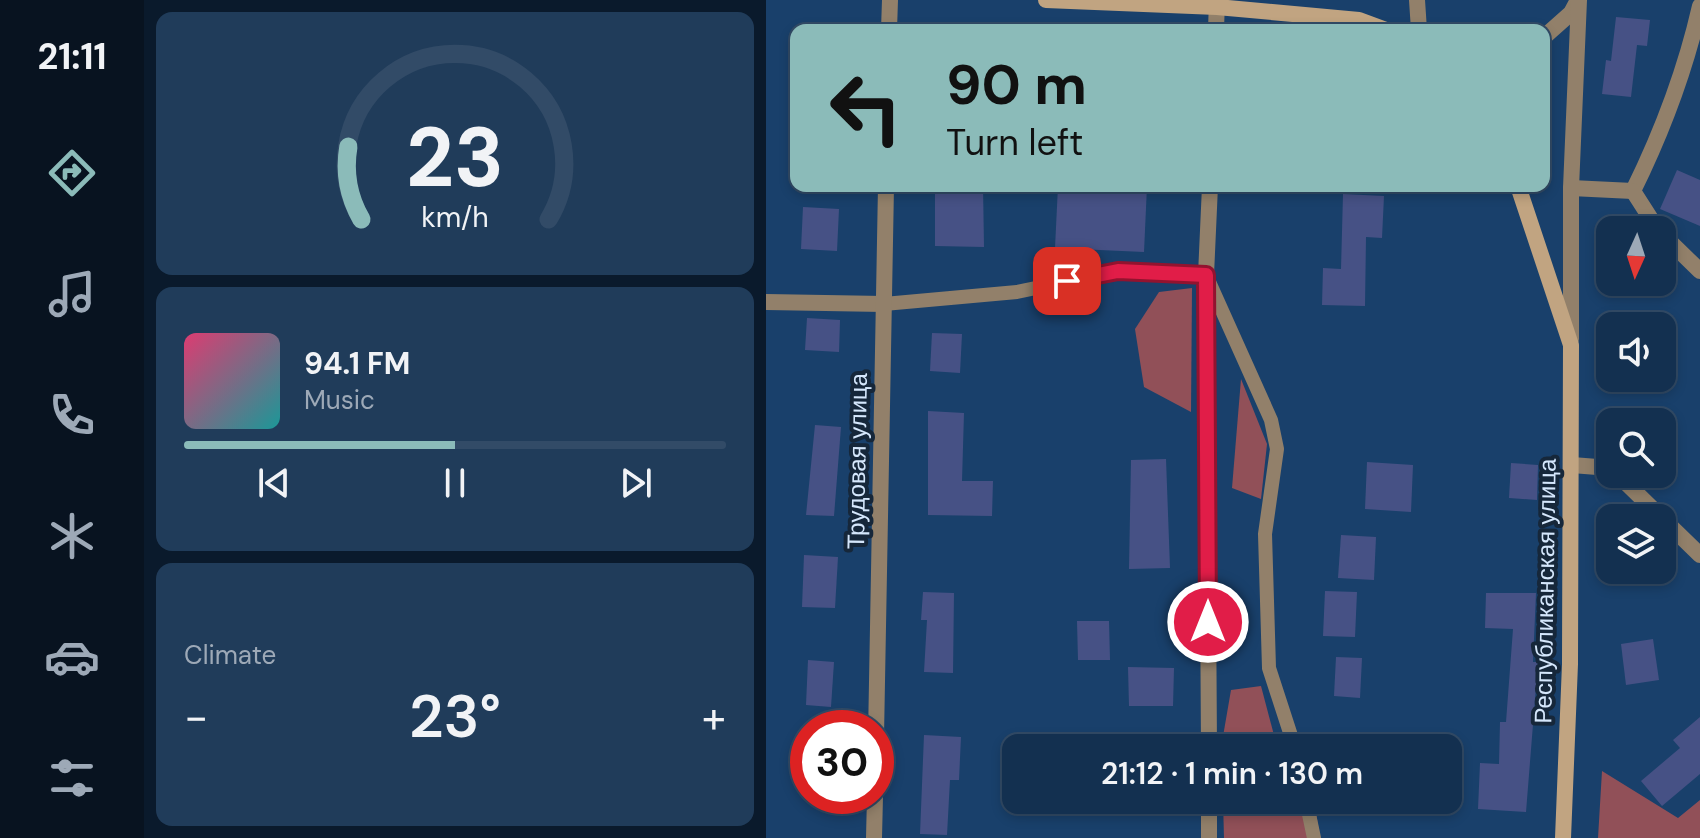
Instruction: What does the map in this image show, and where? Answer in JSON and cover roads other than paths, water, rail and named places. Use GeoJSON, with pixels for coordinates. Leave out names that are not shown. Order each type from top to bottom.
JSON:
{"type":"FeatureCollection","features":[{"type":"Feature","properties":{"kind":"street"},"geometry":{"type":"LineString","coordinates":[[889,24],[890,0]]}},
{"type":"Feature","properties":{"kind":"street"},"geometry":{"type":"LineString","coordinates":[[1046,0],[1217,4],[1359,20],[1370,24]]}},
{"type":"Feature","properties":{"kind":"street"},"geometry":{"type":"LineString","coordinates":[[1417,0],[1419,24]]}},
{"type":"Feature","properties":{"kind":"street"},"geometry":{"type":"LineString","coordinates":[[1550,32],[1571,13],[1579,0]]}},
{"type":"Feature","properties":{"kind":"street"},"geometry":{"type":"LineString","coordinates":[[1571,345],[1571,188],[1579,0]]}},
{"type":"Feature","properties":{"kind":"street"},"geometry":{"type":"LineString","coordinates":[[1216,24],[1217,4]]}},
{"type":"Feature","properties":{"kind":"street"},"geometry":{"type":"LineString","coordinates":[[1633,191],[1665,126],[1687,60],[1700,6]]}},
{"type":"Feature","properties":{"kind":"street"},"geometry":{"type":"LineString","coordinates":[[1571,188],[1633,191]]}},
{"type":"Feature","properties":{"kind":"street"},"geometry":{"type":"LineString","coordinates":[[1633,191],[1649,216]]}},
{"type":"Feature","properties":{"kind":"street","name":"Трудовая улица"},"geometry":{"type":"LineString","coordinates":[[876,710],[886,192]]}},
{"type":"Feature","properties":{"kind":"street"},"geometry":{"type":"LineString","coordinates":[[1209,734],[1206,275],[1210,192]]}},
{"type":"Feature","properties":{"kind":"street","name":"Республиканская улица"},"geometry":{"type":"LineString","coordinates":[[1520,192],[1571,345],[1570,664],[1563,838]]}},
{"type":"Feature","properties":{"kind":"street"},"geometry":{"type":"LineString","coordinates":[[1676,248],[1700,271]]}},
{"type":"Feature","properties":{"kind":"street"},"geometry":{"type":"LineString","coordinates":[[766,302],[884,304]]}},
{"type":"Feature","properties":{"kind":"street"},"geometry":{"type":"LineString","coordinates":[[1572,465],[1596,467]]}},
{"type":"Feature","properties":{"kind":"street"},"geometry":{"type":"LineString","coordinates":[[1631,488],[1648,504]]}},
{"type":"Feature","properties":{"kind":"street"},"geometry":{"type":"LineString","coordinates":[[1676,532],[1700,555]]}},
{"type":"Feature","properties":{"kind":"street"},"geometry":{"type":"LineString","coordinates":[[874,838],[875,814]]}},
{"type":"Feature","properties":{"kind":"street"},"geometry":{"type":"LineString","coordinates":[[1209,814],[1209,838]]}},
{"type":"Feature","properties":{"kind":"lane"},"geometry":{"type":"LineString","coordinates":[[884,304],[1017,292],[1118,271],[1206,275],[1271,420],[1277,449],[1265,534],[1269,668],[1290,734]]}},
{"type":"Feature","properties":{"kind":"lane"},"geometry":{"type":"LineString","coordinates":[[1309,814],[1314,838]]}}]}
